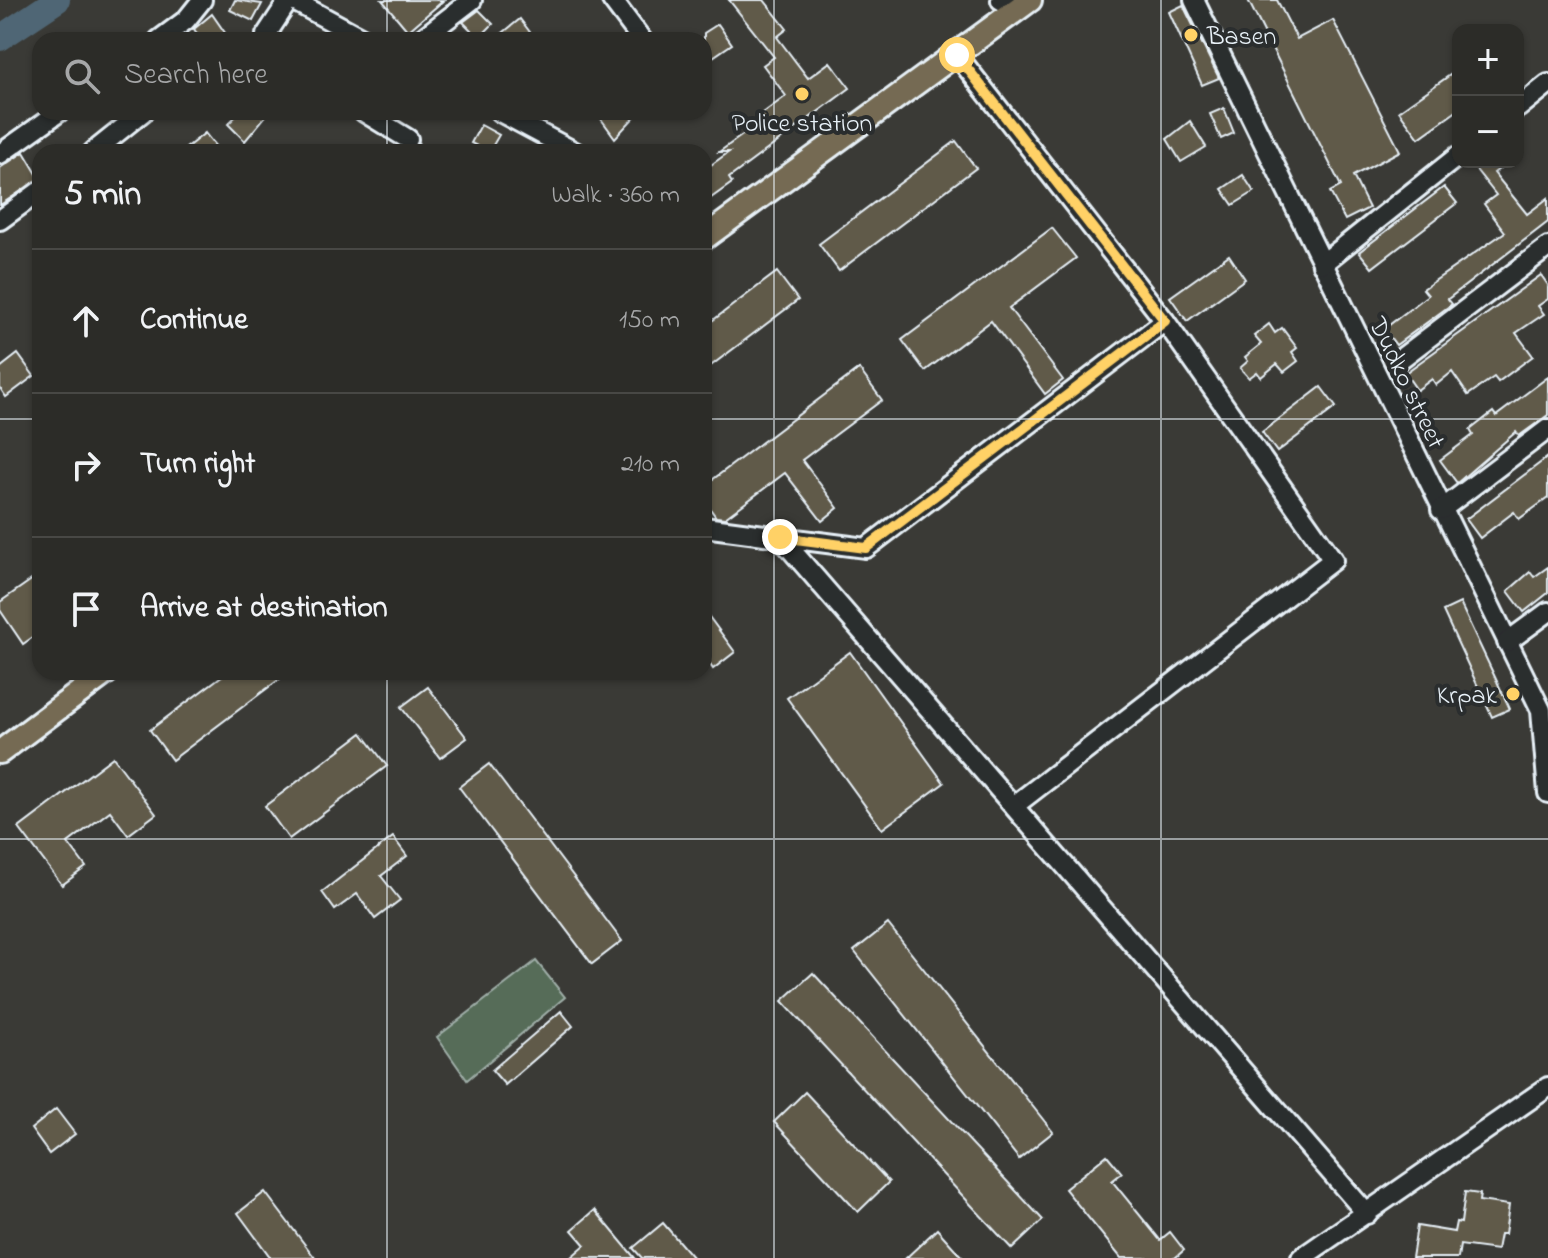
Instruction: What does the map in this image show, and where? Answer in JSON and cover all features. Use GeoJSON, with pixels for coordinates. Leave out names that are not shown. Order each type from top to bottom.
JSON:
{"type":"FeatureCollection","features":[{"type":"Feature","properties":{"kind":"main road"},"geometry":{"type":"LineString","coordinates":[[712,226],[957,55],[1016,2]]}},
{"type":"Feature","properties":{"kind":"main road"},"geometry":{"type":"LineString","coordinates":[[0,752],[96,680]]}},
{"type":"Feature","properties":{"kind":"street"},"geometry":{"type":"LineString","coordinates":[[170,32],[186,20],[202,0]]}},
{"type":"Feature","properties":{"kind":"street"},"geometry":{"type":"LineString","coordinates":[[267,32],[290,0],[351,32]]}},
{"type":"Feature","properties":{"kind":"street"},"geometry":{"type":"LineString","coordinates":[[430,32],[472,0]]}},
{"type":"Feature","properties":{"kind":"street"},"geometry":{"type":"LineString","coordinates":[[612,0],[636,32]]}},
{"type":"Feature","properties":{"kind":"street","name":"Dudko street"},"geometry":{"type":"LineString","coordinates":[[1194,0],[1441,510],[1546,712],[1548,793]]}},
{"type":"Feature","properties":{"kind":"street"},"geometry":{"type":"LineString","coordinates":[[957,55],[1165,321],[1333,560],[1015,805]]}},
{"type":"Feature","properties":{"kind":"street"},"geometry":{"type":"LineString","coordinates":[[1524,103],[1548,84]]}},
{"type":"Feature","properties":{"kind":"street"},"geometry":{"type":"LineString","coordinates":[[0,154],[48,120]]}},
{"type":"Feature","properties":{"kind":"street"},"geometry":{"type":"LineString","coordinates":[[103,144],[133,120]]}},
{"type":"Feature","properties":{"kind":"street"},"geometry":{"type":"LineString","coordinates":[[377,120],[408,139]]}},
{"type":"Feature","properties":{"kind":"street"},"geometry":{"type":"LineString","coordinates":[[515,120],[560,144]]}},
{"type":"Feature","properties":{"kind":"street"},"geometry":{"type":"LineString","coordinates":[[1322,264],[1452,161]]}},
{"type":"Feature","properties":{"kind":"street"},"geometry":{"type":"LineString","coordinates":[[0,220],[32,197]]}},
{"type":"Feature","properties":{"kind":"street"},"geometry":{"type":"LineString","coordinates":[[1399,360],[1548,247]]}},
{"type":"Feature","properties":{"kind":"street"},"geometry":{"type":"LineString","coordinates":[[712,528],[866,548],[1165,321]]}},
{"type":"Feature","properties":{"kind":"street"},"geometry":{"type":"LineString","coordinates":[[1441,510],[1548,429]]}},
{"type":"Feature","properties":{"kind":"street"},"geometry":{"type":"LineString","coordinates":[[780,537],[1367,1214]]}},
{"type":"Feature","properties":{"kind":"street"},"geometry":{"type":"LineString","coordinates":[[1507,642],[1548,612]]}},
{"type":"Feature","properties":{"kind":"street"},"geometry":{"type":"LineString","coordinates":[[1301,1258],[1548,1087]]}},
{"type":"Feature","properties":{"kind":"green space"},"geometry":{"type":"Polygon","coordinates":[[[536,961],[565,997],[467,1080],[437,1037],[536,961]]]}},
{"type":"Feature","properties":{"kind":"building"},"geometry":{"type":"Polygon","coordinates":[[[235,0],[262,4],[253,21],[230,10],[235,0]]]}},
{"type":"Feature","properties":{"kind":"building"},"geometry":{"type":"Polygon","coordinates":[[[382,0],[444,0],[408,31],[382,0]]]}},
{"type":"Feature","properties":{"kind":"building"},"geometry":{"type":"Polygon","coordinates":[[[729,0],[764,0],[787,29],[777,37],[808,78],[830,62],[850,88],[729,178],[732,183],[712,197],[712,164],[729,152],[719,152],[762,121],[759,116],[786,96],[763,65],[774,57],[729,0]]]}},
{"type":"Feature","properties":{"kind":"building"},"geometry":{"type":"Polygon","coordinates":[[[1248,0],[1277,0],[1297,39],[1333,20],[1400,151],[1353,176],[1369,208],[1345,220],[1330,192],[1341,186],[1248,0]]]}},
{"type":"Feature","properties":{"kind":"building"},"geometry":{"type":"Polygon","coordinates":[[[1183,5],[1219,78],[1202,85],[1169,12],[1183,5]]]}},
{"type":"Feature","properties":{"kind":"building"},"geometry":{"type":"Polygon","coordinates":[[[479,10],[493,24],[485,32],[473,32],[463,22],[479,10]]]}},
{"type":"Feature","properties":{"kind":"building"},"geometry":{"type":"Polygon","coordinates":[[[212,14],[224,32],[196,32],[194,29],[212,14]]]}},
{"type":"Feature","properties":{"kind":"building"},"geometry":{"type":"Polygon","coordinates":[[[520,19],[530,32],[504,32],[520,19]]]}},
{"type":"Feature","properties":{"kind":"building"},"geometry":{"type":"Polygon","coordinates":[[[718,24],[732,44],[712,58],[712,32],[706,32],[718,24]]]}},
{"type":"Feature","properties":{"kind":"building"},"geometry":{"type":"Polygon","coordinates":[[[1452,74],[1452,114],[1419,138],[1399,111],[1452,74]]]}},
{"type":"Feature","properties":{"kind":"building"},"geometry":{"type":"Polygon","coordinates":[[[1224,108],[1234,133],[1221,139],[1210,114],[1224,108]]]}},
{"type":"Feature","properties":{"kind":"building"},"geometry":{"type":"Polygon","coordinates":[[[232,120],[262,120],[245,141],[228,124],[232,120]]]}},
{"type":"Feature","properties":{"kind":"building"},"geometry":{"type":"Polygon","coordinates":[[[602,120],[632,120],[615,138],[602,120]]]}},
{"type":"Feature","properties":{"kind":"building"},"geometry":{"type":"Polygon","coordinates":[[[1190,121],[1206,147],[1181,162],[1167,139],[1190,121]]]}},
{"type":"Feature","properties":{"kind":"building"},"geometry":{"type":"Polygon","coordinates":[[[481,125],[499,135],[494,144],[471,143],[481,125]]]}},
{"type":"Feature","properties":{"kind":"building"},"geometry":{"type":"Polygon","coordinates":[[[205,133],[214,144],[191,144],[205,133]]]}},
{"type":"Feature","properties":{"kind":"building"},"geometry":{"type":"Polygon","coordinates":[[[956,141],[976,168],[839,271],[819,244],[956,141]]]}},
{"type":"Feature","properties":{"kind":"building"},"geometry":{"type":"Polygon","coordinates":[[[24,152],[32,166],[32,184],[0,205],[0,168],[24,152]]]}},
{"type":"Feature","properties":{"kind":"building"},"geometry":{"type":"Polygon","coordinates":[[[1475,168],[1500,168],[1494,173],[1527,214],[1548,198],[1548,222],[1448,299],[1452,304],[1396,345],[1384,329],[1428,295],[1423,289],[1505,232],[1484,204],[1496,195],[1475,168]]]}},
{"type":"Feature","properties":{"kind":"building"},"geometry":{"type":"Polygon","coordinates":[[[1243,175],[1254,192],[1233,205],[1222,189],[1243,175]]]}},
{"type":"Feature","properties":{"kind":"building"},"geometry":{"type":"Polygon","coordinates":[[[1444,187],[1457,203],[1372,268],[1359,252],[1444,187]]]}},
{"type":"Feature","properties":{"kind":"building"},"geometry":{"type":"Polygon","coordinates":[[[1052,228],[1076,258],[1009,308],[1063,380],[1045,394],[991,321],[925,371],[902,340],[1052,228]]]}},
{"type":"Feature","properties":{"kind":"building"},"geometry":{"type":"Polygon","coordinates":[[[1229,255],[1245,279],[1187,321],[1170,297],[1229,255]]]}},
{"type":"Feature","properties":{"kind":"building"},"geometry":{"type":"Polygon","coordinates":[[[777,272],[798,300],[712,365],[712,321],[777,272]]]}},
{"type":"Feature","properties":{"kind":"building"},"geometry":{"type":"Polygon","coordinates":[[[1541,275],[1548,285],[1548,299],[1538,306],[1544,314],[1516,333],[1533,356],[1498,382],[1494,377],[1468,395],[1452,372],[1436,385],[1432,379],[1417,390],[1405,373],[1541,275]]]}},
{"type":"Feature","properties":{"kind":"building"},"geometry":{"type":"Polygon","coordinates":[[[1269,324],[1275,333],[1282,328],[1297,348],[1292,352],[1298,361],[1284,372],[1277,364],[1261,377],[1257,372],[1249,378],[1240,368],[1248,361],[1245,357],[1261,344],[1254,336],[1269,324]]]}},
{"type":"Feature","properties":{"kind":"building"},"geometry":{"type":"Polygon","coordinates":[[[18,354],[32,378],[6,397],[0,388],[0,368],[18,354]]]}},
{"type":"Feature","properties":{"kind":"building"},"geometry":{"type":"Polygon","coordinates":[[[859,369],[882,400],[802,460],[838,508],[822,521],[785,473],[725,518],[716,517],[712,511],[712,480],[859,369]]]}},
{"type":"Feature","properties":{"kind":"building"},"geometry":{"type":"Polygon","coordinates":[[[1548,377],[1548,415],[1519,436],[1516,432],[1457,483],[1440,460],[1473,435],[1470,430],[1493,412],[1496,416],[1548,377]]]}},
{"type":"Feature","properties":{"kind":"building"},"geometry":{"type":"Polygon","coordinates":[[[1321,387],[1336,407],[1277,452],[1262,432],[1321,387]]]}},
{"type":"Feature","properties":{"kind":"building"},"geometry":{"type":"Polygon","coordinates":[[[1548,457],[1548,498],[1519,519],[1514,512],[1480,538],[1466,519],[1548,457]]]}},
{"type":"Feature","properties":{"kind":"building"},"geometry":{"type":"Polygon","coordinates":[[[1548,567],[1548,593],[1524,612],[1508,591],[1530,572],[1534,577],[1548,567]]]}},
{"type":"Feature","properties":{"kind":"building"},"geometry":{"type":"Polygon","coordinates":[[[32,580],[32,638],[23,644],[0,610],[0,602],[32,580]]]}},
{"type":"Feature","properties":{"kind":"building"},"geometry":{"type":"Polygon","coordinates":[[[1460,603],[1510,709],[1492,717],[1443,611],[1460,603]]]}},
{"type":"Feature","properties":{"kind":"building"},"geometry":{"type":"Polygon","coordinates":[[[712,621],[735,652],[712,668],[712,621]]]}},
{"type":"Feature","properties":{"kind":"building"},"geometry":{"type":"Polygon","coordinates":[[[850,652],[944,783],[882,829],[787,698],[850,652]]]}},
{"type":"Feature","properties":{"kind":"building"},"geometry":{"type":"Polygon","coordinates":[[[216,680],[278,680],[172,760],[150,730],[216,680]]]}},
{"type":"Feature","properties":{"kind":"building"},"geometry":{"type":"Polygon","coordinates":[[[428,687],[467,738],[440,758],[401,707],[428,687]]]}},
{"type":"Feature","properties":{"kind":"building"},"geometry":{"type":"Polygon","coordinates":[[[362,733],[387,766],[289,839],[265,806],[362,733]]]}},
{"type":"Feature","properties":{"kind":"building"},"geometry":{"type":"Polygon","coordinates":[[[113,757],[156,814],[128,835],[110,811],[68,843],[86,867],[62,885],[19,828],[113,757]]]}},
{"type":"Feature","properties":{"kind":"building"},"geometry":{"type":"Polygon","coordinates":[[[489,764],[622,941],[592,964],[459,787],[489,764]]]}},
{"type":"Feature","properties":{"kind":"building"},"geometry":{"type":"Polygon","coordinates":[[[393,837],[407,856],[381,876],[400,900],[375,919],[357,894],[335,910],[322,892],[393,837]]]}},
{"type":"Feature","properties":{"kind":"building"},"geometry":{"type":"Polygon","coordinates":[[[888,924],[1053,1132],[1019,1159],[854,951],[888,924]]]}},
{"type":"Feature","properties":{"kind":"building"},"geometry":{"type":"Polygon","coordinates":[[[813,973],[1043,1220],[1012,1249],[782,1001],[813,973]]]}},
{"type":"Feature","properties":{"kind":"building"},"geometry":{"type":"Polygon","coordinates":[[[561,1011],[573,1026],[505,1085],[492,1070],[561,1011]]]}},
{"type":"Feature","properties":{"kind":"building"},"geometry":{"type":"Polygon","coordinates":[[[805,1092],[889,1182],[858,1212],[774,1122],[805,1092]]]}},
{"type":"Feature","properties":{"kind":"building"},"geometry":{"type":"Polygon","coordinates":[[[56,1109],[75,1134],[49,1154],[31,1129],[56,1109]]]}},
{"type":"Feature","properties":{"kind":"building"},"geometry":{"type":"Polygon","coordinates":[[[1107,1155],[1122,1173],[1112,1181],[1160,1240],[1170,1232],[1184,1250],[1175,1258],[1121,1258],[1065,1189],[1107,1155]]]}},
{"type":"Feature","properties":{"kind":"building"},"geometry":{"type":"Polygon","coordinates":[[[265,1192],[315,1258],[271,1258],[238,1213],[265,1192]]]}},
{"type":"Feature","properties":{"kind":"building"},"geometry":{"type":"Polygon","coordinates":[[[1465,1192],[1480,1194],[1479,1201],[1509,1205],[1505,1234],[1500,1234],[1497,1250],[1460,1245],[1458,1258],[1412,1258],[1417,1226],[1454,1232],[1456,1222],[1461,1223],[1465,1192]]]}},
{"type":"Feature","properties":{"kind":"building"},"geometry":{"type":"Polygon","coordinates":[[[595,1210],[635,1258],[570,1258],[585,1245],[572,1230],[595,1210]]]}},
{"type":"Feature","properties":{"kind":"building"},"geometry":{"type":"Polygon","coordinates":[[[663,1223],[693,1258],[642,1258],[633,1248],[663,1223]]]}},
{"type":"Feature","properties":{"kind":"building"},"geometry":{"type":"Polygon","coordinates":[[[937,1229],[963,1258],[906,1258],[937,1229]]]}},
{"type":"Feature","properties":{"kind":"waterway"},"geometry":{"type":"LineString","coordinates":[[0,38],[57,0]]}},
{"type":"Feature","properties":{"kind":"place","name":"Basen"},"geometry":{"type":"Point","coordinates":[1191,35]}},
{"type":"Feature","properties":{"kind":"place","name":"Police station"},"geometry":{"type":"Point","coordinates":[802,94]}},
{"type":"Feature","properties":{"kind":"place","name":"Krpak"},"geometry":{"type":"Point","coordinates":[1513,694]}},
{"type":"Feature","properties":{"kind":"route"},"geometry":{"type":"LineString","coordinates":[[780,537],[866,548],[1165,321],[957,55]]}}]}
